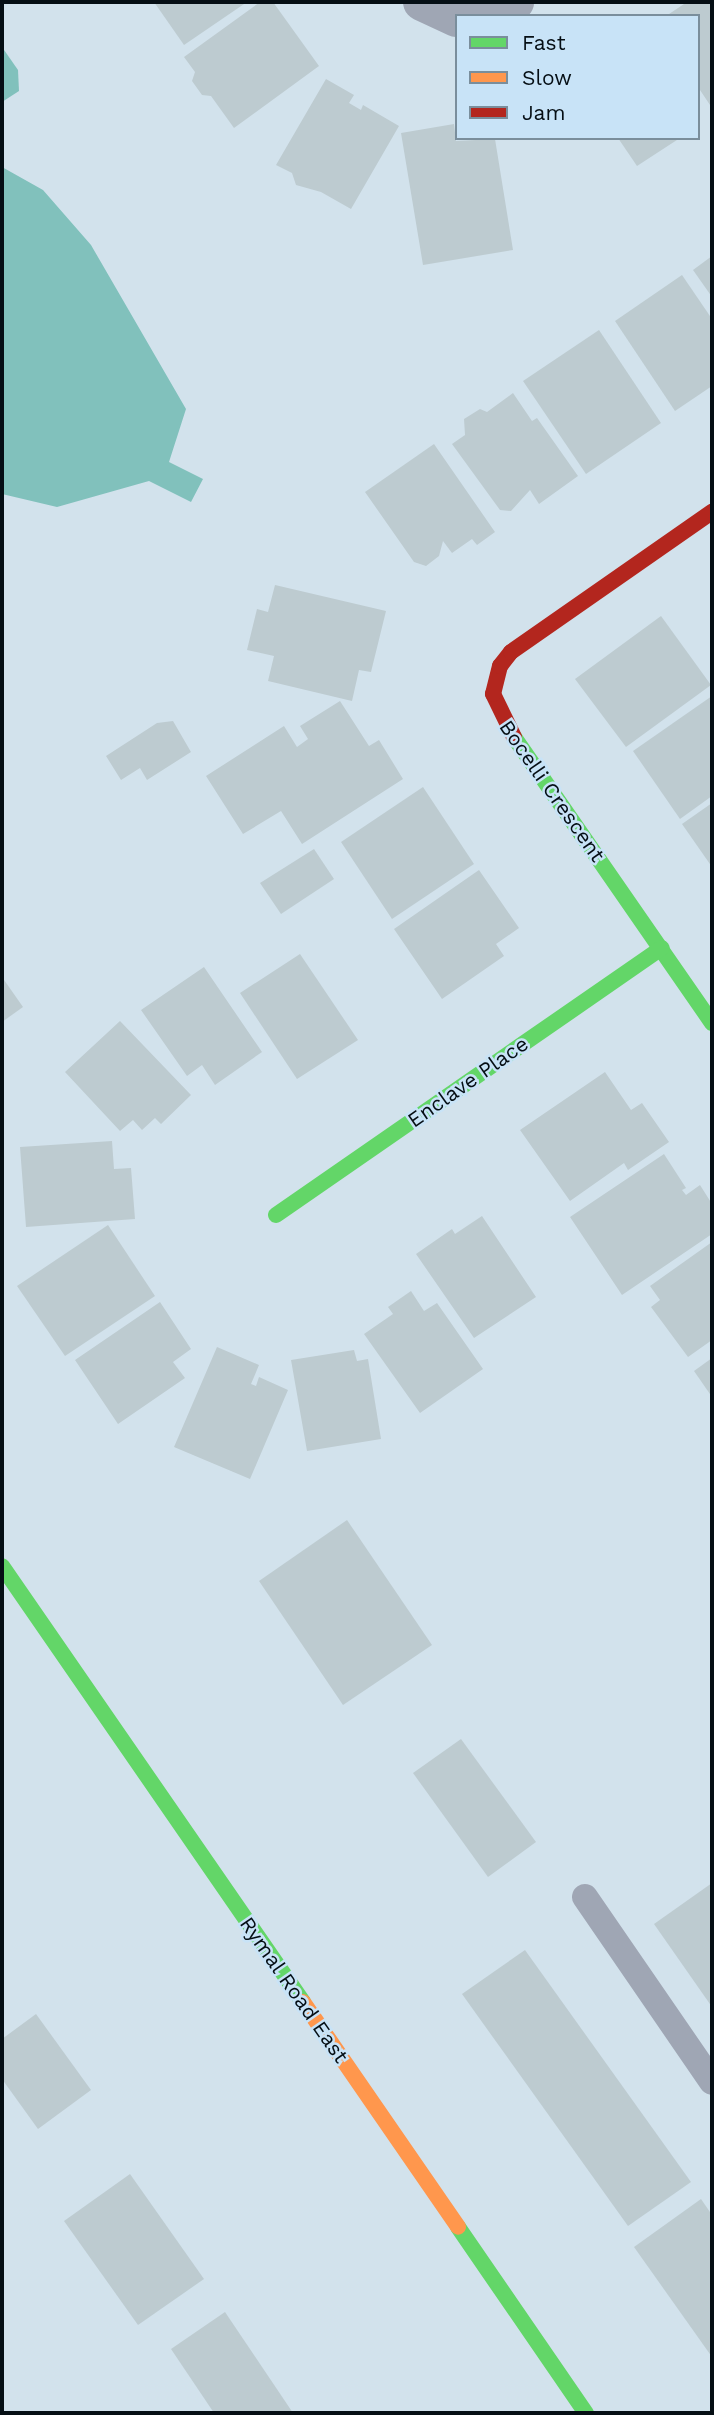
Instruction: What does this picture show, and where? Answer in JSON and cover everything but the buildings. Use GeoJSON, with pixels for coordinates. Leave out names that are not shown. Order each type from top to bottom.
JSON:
{"type":"FeatureCollection","features":[{"type":"Feature","properties":{"kind":"street"},"geometry":{"type":"LineString","coordinates":[[422,2],[455,17]]}},
{"type":"Feature","properties":{"kind":"street"},"geometry":{"type":"LineString","coordinates":[[487,14],[515,2]]}},
{"type":"Feature","properties":{"kind":"street","name":"Bocelli Crescent"},"geometry":{"type":"LineString","coordinates":[[712,512],[511,652],[494,684],[494,701],[504,723],[712,1023]]}},
{"type":"Feature","properties":{"kind":"street","name":"Enclave Place"},"geometry":{"type":"LineString","coordinates":[[276,1215],[661,948]]}},
{"type":"Feature","properties":{"kind":"street","name":"Rymal Road East"},"geometry":{"type":"LineString","coordinates":[[2,1566],[586,2413]]}},
{"type":"Feature","properties":{"kind":"lane"},"geometry":{"type":"LineString","coordinates":[[585,1897],[712,2082]]}},
{"type":"Feature","properties":{"kind":"shaded area"},"geometry":{"type":"Polygon","coordinates":[[[2,47],[18,70],[19,91],[2,102],[2,47]]]}},
{"type":"Feature","properties":{"kind":"shaded area"},"geometry":{"type":"Polygon","coordinates":[[[2,167],[43,190],[91,245],[186,409],[169,462],[203,479],[191,502],[149,481],[57,507],[2,494],[2,167]]]}},
{"type":"Feature","properties":{"kind":"traffic: fast"},"geometry":{"type":"LineString","coordinates":[[514,737],[712,1023]]}},
{"type":"Feature","properties":{"kind":"traffic: fast"},"geometry":{"type":"LineString","coordinates":[[276,1215],[661,948]]}},
{"type":"Feature","properties":{"kind":"traffic: fast"},"geometry":{"type":"LineString","coordinates":[[2,1566],[303,2002]]}},
{"type":"Feature","properties":{"kind":"traffic: fast"},"geometry":{"type":"LineString","coordinates":[[458,2227],[586,2413]]}},
{"type":"Feature","properties":{"kind":"traffic: slow"},"geometry":{"type":"LineString","coordinates":[[303,2002],[458,2227]]}},
{"type":"Feature","properties":{"kind":"traffic: jam"},"geometry":{"type":"LineString","coordinates":[[514,737],[493,694],[500,666],[511,652],[712,512]]}}]}
